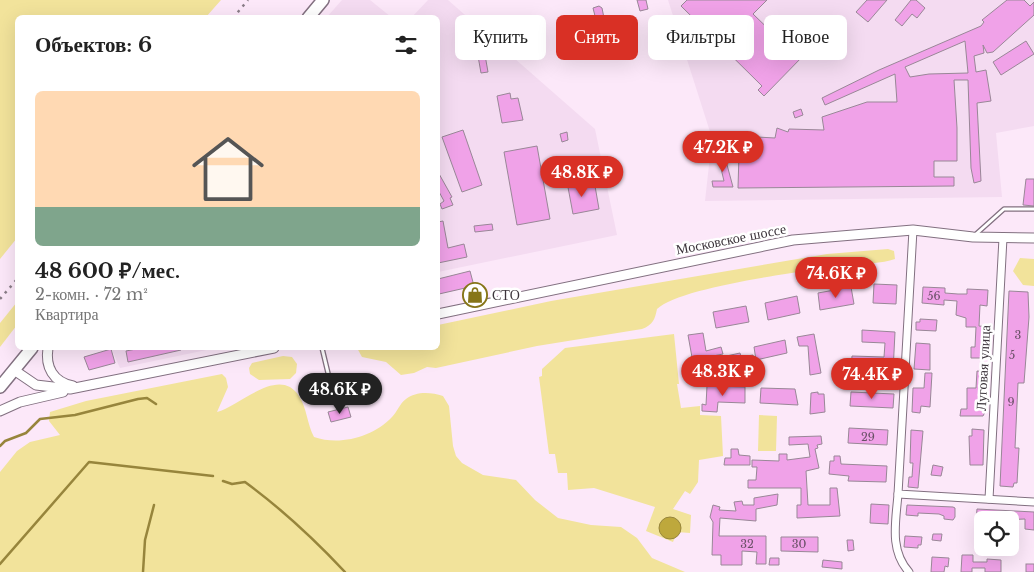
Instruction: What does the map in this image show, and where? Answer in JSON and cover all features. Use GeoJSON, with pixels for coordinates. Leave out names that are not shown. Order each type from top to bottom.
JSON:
{"type":"FeatureCollection","features":[{"type":"Feature","properties":{"kind":"highway"},"geometry":{"type":"LineString","coordinates":[[310,15],[323,0]]}},
{"type":"Feature","properties":{"kind":"highway"},"geometry":{"type":"LineString","coordinates":[[0,387],[30,350]]}},
{"type":"Feature","properties":{"kind":"street","name":"Московское шоссе"},"geometry":{"type":"LineString","coordinates":[[440,314],[793,240],[913,230],[973,237],[1034,238]]}},
{"type":"Feature","properties":{"kind":"street"},"geometry":{"type":"LineString","coordinates":[[909,572],[900,560],[895,547],[913,230]]}},
{"type":"Feature","properties":{"kind":"street","name":"Луговая улица"},"geometry":{"type":"LineString","coordinates":[[990,499],[1002,238]]}},
{"type":"Feature","properties":{"kind":"street"},"geometry":{"type":"LineString","coordinates":[[48,350],[49,366],[57,380],[73,386],[90,386]]}},
{"type":"Feature","properties":{"kind":"street"},"geometry":{"type":"LineString","coordinates":[[0,412],[25,401],[264,350]]}},
{"type":"Feature","properties":{"kind":"street"},"geometry":{"type":"LineString","coordinates":[[14,370],[30,382],[48,388],[63,389],[90,386]]}},
{"type":"Feature","properties":{"kind":"street"},"geometry":{"type":"LineString","coordinates":[[898,494],[1034,502]]}},
{"type":"Feature","properties":{"kind":"lane"},"geometry":{"type":"LineString","coordinates":[[973,237],[1004,210],[1034,209]]}},
{"type":"Feature","properties":{"kind":"lane"},"geometry":{"type":"LineString","coordinates":[[322,350],[328,373]]}},
{"type":"Feature","properties":{"kind":"shaded area"},"geometry":{"type":"Polygon","coordinates":[[[0,0],[221,0],[208,15],[15,15],[15,240],[0,259],[0,0]]]}},
{"type":"Feature","properties":{"kind":"shaded area"},"geometry":{"type":"Polygon","coordinates":[[[342,0],[370,0],[389,15],[329,15],[342,0]]]}},
{"type":"Feature","properties":{"kind":"shaded area"},"geometry":{"type":"Polygon","coordinates":[[[428,0],[448,0],[465,15],[455,15],[455,60],[516,60],[595,129],[617,235],[440,272],[440,15],[414,15],[428,0]]]}},
{"type":"Feature","properties":{"kind":"shaded area"},"geometry":{"type":"Polygon","coordinates":[[[668,0],[1034,0],[1034,126],[996,133],[1002,197],[705,201],[712,138],[687,60],[754,60],[754,15],[673,15],[668,0]]]}},
{"type":"Feature","properties":{"kind":"shaded area"},"geometry":{"type":"Polygon","coordinates":[[[888,249],[894,251],[895,259],[779,275],[719,286],[671,301],[657,309],[653,321],[649,326],[642,329],[537,346],[436,368],[427,367],[414,373],[401,375],[386,362],[362,357],[358,350],[440,350],[440,325],[551,301],[827,254],[888,249]]]}},
{"type":"Feature","properties":{"kind":"shaded area"},"geometry":{"type":"Polygon","coordinates":[[[1020,258],[1034,259],[1034,286],[1023,285],[1013,271],[1020,258]]]}},
{"type":"Feature","properties":{"kind":"shaded area"},"geometry":{"type":"Polygon","coordinates":[[[15,304],[15,328],[0,347],[0,323],[15,304]]]}},
{"type":"Feature","properties":{"kind":"shaded area"},"geometry":{"type":"Polygon","coordinates":[[[674,334],[679,384],[677,384],[681,408],[700,406],[700,415],[721,416],[723,456],[699,460],[698,482],[690,494],[685,491],[673,509],[691,515],[690,533],[677,532],[673,542],[646,531],[655,507],[594,488],[568,490],[567,473],[558,473],[555,454],[549,454],[539,377],[542,376],[542,369],[565,348],[674,334]]]}},
{"type":"Feature","properties":{"kind":"shaded area"},"geometry":{"type":"Polygon","coordinates":[[[112,350],[206,350],[120,368],[112,350]]]}},
{"type":"Feature","properties":{"kind":"shaded area"},"geometry":{"type":"Polygon","coordinates":[[[283,356],[292,357],[297,364],[296,373],[290,379],[259,380],[250,374],[249,368],[252,363],[283,356]]]}},
{"type":"Feature","properties":{"kind":"shaded area"},"geometry":{"type":"Polygon","coordinates":[[[222,374],[226,378],[228,387],[217,412],[259,390],[281,385],[291,388],[299,396],[314,437],[324,440],[356,438],[375,430],[392,417],[410,396],[419,393],[429,393],[443,396],[449,406],[453,446],[456,456],[462,463],[483,475],[516,480],[535,500],[558,518],[591,525],[621,527],[637,538],[652,558],[685,572],[0,572],[0,472],[17,451],[30,442],[60,435],[49,421],[50,412],[86,401],[222,374]]]}},
{"type":"Feature","properties":{"kind":"shaded area"},"geometry":{"type":"Polygon","coordinates":[[[759,415],[777,416],[776,451],[758,451],[759,415]]]}},
{"type":"Feature","properties":{"kind":"shaded area"},"geometry":{"type":"Polygon","coordinates":[[[670,517],[678,520],[681,528],[678,536],[670,539],[662,536],[659,528],[662,520],[670,517]]]}},
{"type":"Feature","properties":{"kind":"building"},"geometry":{"type":"Polygon","coordinates":[[[637,0],[646,0],[648,9],[640,11],[637,0]]]}},
{"type":"Feature","properties":{"kind":"building"},"geometry":{"type":"Polygon","coordinates":[[[687,0],[767,0],[753,14],[764,25],[764,60],[799,60],[764,96],[758,90],[762,86],[736,60],[754,60],[754,15],[690,15],[681,6],[687,0]]]}},
{"type":"Feature","properties":{"kind":"building"},"geometry":{"type":"Polygon","coordinates":[[[867,0],[887,0],[868,22],[856,12],[867,0]]]}},
{"type":"Feature","properties":{"kind":"building"},"geometry":{"type":"Polygon","coordinates":[[[911,0],[916,0],[925,8],[917,18],[912,14],[902,26],[895,20],[911,0]]]}},
{"type":"Feature","properties":{"kind":"building"},"geometry":{"type":"Polygon","coordinates":[[[1007,0],[1024,0],[1030,6],[1034,2],[1034,15],[993,52],[987,53],[983,45],[984,53],[974,56],[976,72],[986,70],[991,101],[977,103],[981,181],[974,183],[971,168],[968,80],[954,80],[957,161],[934,161],[934,177],[954,177],[954,186],[738,188],[739,154],[742,154],[739,142],[757,137],[775,138],[777,128],[788,132],[789,129],[824,130],[822,117],[867,102],[897,102],[895,74],[825,105],[822,98],[879,70],[981,26],[984,22],[982,20],[1007,0]],[[965,41],[905,67],[910,77],[929,74],[968,73],[965,41]]]}},
{"type":"Feature","properties":{"kind":"building"},"geometry":{"type":"Polygon","coordinates":[[[599,6],[602,8],[603,15],[595,15],[593,8],[599,6]]]}},
{"type":"Feature","properties":{"kind":"building"},"geometry":{"type":"Polygon","coordinates":[[[1026,41],[1034,54],[1001,75],[993,62],[1026,41]]]}},
{"type":"Feature","properties":{"kind":"building"},"geometry":{"type":"Polygon","coordinates":[[[479,60],[486,60],[488,72],[481,73],[479,60]]]}},
{"type":"Feature","properties":{"kind":"building"},"geometry":{"type":"Polygon","coordinates":[[[510,93],[511,99],[518,98],[523,120],[502,123],[497,96],[510,93]]]}},
{"type":"Feature","properties":{"kind":"building"},"geometry":{"type":"Polygon","coordinates":[[[801,109],[803,115],[795,118],[793,112],[801,109]]]}},
{"type":"Feature","properties":{"kind":"building"},"geometry":{"type":"Polygon","coordinates":[[[463,130],[482,185],[462,192],[442,137],[463,130]]]}},
{"type":"Feature","properties":{"kind":"building"},"geometry":{"type":"Polygon","coordinates":[[[567,132],[568,140],[562,142],[560,134],[567,132]]]}},
{"type":"Feature","properties":{"kind":"building"},"geometry":{"type":"Polygon","coordinates":[[[537,146],[550,219],[517,225],[504,152],[537,146]]]}},
{"type":"Feature","properties":{"kind":"building"},"geometry":{"type":"Polygon","coordinates":[[[723,150],[733,187],[713,187],[712,181],[724,181],[717,152],[723,150]]]}},
{"type":"Feature","properties":{"kind":"building"},"geometry":{"type":"Polygon","coordinates":[[[440,176],[452,197],[450,198],[453,205],[442,209],[440,204],[444,201],[440,194],[440,176]]]}},
{"type":"Feature","properties":{"kind":"building"},"geometry":{"type":"Polygon","coordinates":[[[1026,179],[1034,179],[1034,206],[1023,205],[1026,179]]]}},
{"type":"Feature","properties":{"kind":"building"},"geometry":{"type":"Polygon","coordinates":[[[578,180],[579,189],[595,186],[599,209],[573,214],[567,182],[578,180]]]}},
{"type":"Feature","properties":{"kind":"building"},"geometry":{"type":"Polygon","coordinates":[[[443,221],[448,248],[464,244],[467,257],[440,263],[440,222],[443,221]]]}},
{"type":"Feature","properties":{"kind":"building"},"geometry":{"type":"Polygon","coordinates":[[[492,224],[493,230],[475,232],[474,226],[492,224]]]}},
{"type":"Feature","properties":{"kind":"building"},"geometry":{"type":"Polygon","coordinates":[[[470,271],[474,286],[440,294],[440,278],[470,271]]]}},
{"type":"Feature","properties":{"kind":"building"},"geometry":{"type":"Polygon","coordinates":[[[874,284],[897,285],[896,304],[873,303],[874,284]]]}},
{"type":"Feature","properties":{"kind":"building"},"geometry":{"type":"Polygon","coordinates":[[[851,287],[854,304],[820,310],[818,293],[851,287]]]}},
{"type":"Feature","properties":{"kind":"building"},"geometry":{"type":"Polygon","coordinates":[[[923,287],[945,288],[945,293],[958,294],[967,294],[967,289],[988,290],[987,306],[980,305],[979,326],[989,327],[988,358],[971,358],[971,347],[975,347],[976,327],[966,327],[966,318],[956,315],[957,301],[944,300],[944,305],[922,303],[923,287]]]}},
{"type":"Feature","properties":{"kind":"building"},"geometry":{"type":"Polygon","coordinates":[[[1009,291],[1028,292],[1029,317],[1024,383],[1018,383],[1015,448],[1019,448],[1017,483],[1014,483],[1013,487],[1000,486],[1009,291]]]}},
{"type":"Feature","properties":{"kind":"building"},"geometry":{"type":"Polygon","coordinates":[[[797,296],[800,313],[768,320],[765,303],[797,296]]]}},
{"type":"Feature","properties":{"kind":"building"},"geometry":{"type":"Polygon","coordinates":[[[746,306],[749,322],[716,328],[713,312],[746,306]]]}},
{"type":"Feature","properties":{"kind":"building"},"geometry":{"type":"Polygon","coordinates":[[[920,319],[937,320],[936,331],[916,330],[916,322],[920,322],[920,319]]]}},
{"type":"Feature","properties":{"kind":"building"},"geometry":{"type":"Polygon","coordinates":[[[862,330],[895,332],[893,372],[851,370],[852,356],[884,357],[885,343],[862,342],[862,330]]]}},
{"type":"Feature","properties":{"kind":"building"},"geometry":{"type":"Polygon","coordinates":[[[703,333],[706,351],[721,347],[723,354],[708,357],[710,371],[695,374],[688,335],[703,333]]]}},
{"type":"Feature","properties":{"kind":"building"},"geometry":{"type":"Polygon","coordinates":[[[814,334],[821,373],[810,375],[808,346],[799,346],[797,337],[814,334]]]}},
{"type":"Feature","properties":{"kind":"building"},"geometry":{"type":"Polygon","coordinates":[[[785,340],[787,353],[756,360],[754,347],[785,340]]]}},
{"type":"Feature","properties":{"kind":"building"},"geometry":{"type":"Polygon","coordinates":[[[916,343],[930,344],[930,370],[914,369],[916,343]]]}},
{"type":"Feature","properties":{"kind":"building"},"geometry":{"type":"Polygon","coordinates":[[[111,350],[115,363],[89,370],[84,357],[111,350]]]}},
{"type":"Feature","properties":{"kind":"building"},"geometry":{"type":"Polygon","coordinates":[[[131,350],[181,350],[128,362],[126,351],[131,350]]]}},
{"type":"Feature","properties":{"kind":"building"},"geometry":{"type":"Polygon","coordinates":[[[740,353],[741,357],[753,355],[756,367],[747,369],[746,365],[725,370],[722,357],[740,353]]]}},
{"type":"Feature","properties":{"kind":"building"},"geometry":{"type":"Polygon","coordinates":[[[977,371],[987,372],[985,412],[983,416],[960,416],[961,409],[967,409],[967,388],[976,388],[977,371]]]}},
{"type":"Feature","properties":{"kind":"building"},"geometry":{"type":"Polygon","coordinates":[[[925,373],[932,373],[930,407],[921,406],[920,413],[912,412],[913,388],[924,388],[925,373]]]}},
{"type":"Feature","properties":{"kind":"building"},"geometry":{"type":"Polygon","coordinates":[[[707,386],[745,387],[745,403],[718,402],[717,412],[702,411],[702,404],[706,405],[707,386]]]}},
{"type":"Feature","properties":{"kind":"building"},"geometry":{"type":"Polygon","coordinates":[[[761,388],[795,389],[798,405],[760,403],[761,388]]]}},
{"type":"Feature","properties":{"kind":"building"},"geometry":{"type":"Polygon","coordinates":[[[818,392],[818,394],[824,394],[825,412],[810,414],[811,393],[818,392]]]}},
{"type":"Feature","properties":{"kind":"building"},"geometry":{"type":"Polygon","coordinates":[[[851,392],[894,394],[893,408],[850,406],[851,392]]]}},
{"type":"Feature","properties":{"kind":"building"},"geometry":{"type":"Polygon","coordinates":[[[348,407],[351,417],[331,422],[328,412],[348,407]]]}},
{"type":"Feature","properties":{"kind":"building"},"geometry":{"type":"Polygon","coordinates":[[[849,428],[888,430],[887,445],[848,443],[849,428]]]}},
{"type":"Feature","properties":{"kind":"building"},"geometry":{"type":"Polygon","coordinates":[[[972,429],[984,430],[983,465],[970,465],[969,436],[972,436],[972,429]]]}},
{"type":"Feature","properties":{"kind":"building"},"geometry":{"type":"Polygon","coordinates":[[[911,430],[923,431],[918,488],[908,487],[909,477],[912,477],[913,463],[910,463],[911,430]]]}},
{"type":"Feature","properties":{"kind":"building"},"geometry":{"type":"Polygon","coordinates":[[[821,436],[822,444],[817,445],[818,448],[815,449],[819,468],[806,471],[808,505],[830,505],[830,488],[837,488],[840,516],[797,518],[797,505],[801,505],[801,488],[748,488],[748,480],[756,480],[757,467],[752,467],[752,460],[779,461],[779,454],[787,454],[787,460],[810,457],[808,444],[789,445],[789,437],[821,436]]]}},
{"type":"Feature","properties":{"kind":"building"},"geometry":{"type":"Polygon","coordinates":[[[731,449],[738,449],[739,455],[750,456],[750,465],[724,465],[725,458],[731,458],[731,449]]]}},
{"type":"Feature","properties":{"kind":"building"},"geometry":{"type":"Polygon","coordinates":[[[834,456],[840,456],[841,464],[887,466],[886,482],[848,481],[849,476],[829,474],[830,461],[834,461],[834,456]]]}},
{"type":"Feature","properties":{"kind":"building"},"geometry":{"type":"Polygon","coordinates":[[[933,465],[943,467],[941,476],[931,475],[933,465]]]}},
{"type":"Feature","properties":{"kind":"building"},"geometry":{"type":"Polygon","coordinates":[[[778,494],[777,505],[756,509],[756,521],[720,518],[719,536],[766,536],[766,564],[756,564],[757,552],[742,551],[742,565],[721,565],[721,555],[712,555],[713,522],[710,517],[713,505],[720,507],[719,510],[736,511],[734,502],[742,501],[743,505],[754,505],[754,498],[778,494]]]}},
{"type":"Feature","properties":{"kind":"building"},"geometry":{"type":"Polygon","coordinates":[[[871,504],[889,505],[888,524],[870,523],[871,504]]]}},
{"type":"Feature","properties":{"kind":"building"},"geometry":{"type":"Polygon","coordinates":[[[907,505],[953,507],[955,508],[955,517],[953,520],[944,519],[944,516],[939,514],[918,513],[918,516],[906,515],[907,505]]]}},
{"type":"Feature","properties":{"kind":"building"},"geometry":{"type":"Polygon","coordinates":[[[977,509],[1015,511],[977,511],[977,509]]]}},
{"type":"Feature","properties":{"kind":"building"},"geometry":{"type":"Polygon","coordinates":[[[1019,511],[1034,512],[1034,530],[1025,529],[1025,519],[1019,519],[1019,511]]]}},
{"type":"Feature","properties":{"kind":"building"},"geometry":{"type":"Polygon","coordinates":[[[933,534],[942,534],[941,541],[932,540],[933,534]]]}},
{"type":"Feature","properties":{"kind":"building"},"geometry":{"type":"Polygon","coordinates":[[[905,536],[922,537],[921,545],[918,545],[918,548],[904,547],[905,536]]]}},
{"type":"Feature","properties":{"kind":"building"},"geometry":{"type":"Polygon","coordinates":[[[781,537],[818,537],[818,552],[781,551],[781,537]]]}},
{"type":"Feature","properties":{"kind":"building"},"geometry":{"type":"Polygon","coordinates":[[[847,540],[853,540],[854,550],[848,551],[847,540]]]}},
{"type":"Feature","properties":{"kind":"building"},"geometry":{"type":"Polygon","coordinates":[[[962,555],[973,555],[973,562],[987,562],[987,559],[1001,560],[1001,572],[985,572],[985,568],[972,568],[972,572],[961,572],[962,555]]]}},
{"type":"Feature","properties":{"kind":"building"},"geometry":{"type":"Polygon","coordinates":[[[932,557],[949,558],[948,567],[945,566],[944,572],[931,572],[932,557]]]}},
{"type":"Feature","properties":{"kind":"building"},"geometry":{"type":"Polygon","coordinates":[[[770,558],[779,558],[779,565],[769,565],[770,558]]]}},
{"type":"Feature","properties":{"kind":"building"},"geometry":{"type":"Polygon","coordinates":[[[823,560],[842,562],[842,569],[822,567],[823,560]]]}},
{"type":"Feature","properties":{"kind":"building"},"geometry":{"type":"Polygon","coordinates":[[[1026,564],[1034,564],[1034,572],[1026,572],[1026,564]]]}},
{"type":"Feature","properties":{"kind":"waterway"},"geometry":{"type":"LineString","coordinates":[[0,446],[5,441],[26,433],[40,419],[75,415],[138,399],[147,398],[156,404]]}},
{"type":"Feature","properties":{"kind":"waterway"},"geometry":{"type":"LineString","coordinates":[[0,564],[89,462],[213,476]]}},
{"type":"Feature","properties":{"kind":"waterway"},"geometry":{"type":"LineString","coordinates":[[223,481],[232,484],[245,482],[297,525],[345,572]]}},
{"type":"Feature","properties":{"kind":"waterway"},"geometry":{"type":"LineString","coordinates":[[143,572],[145,540],[154,505]]}},
{"type":"Feature","properties":{"kind":"railway"},"geometry":{"type":"LineString","coordinates":[[236,15],[248,0]]}},
{"type":"Feature","properties":{"kind":"railway"},"geometry":{"type":"LineString","coordinates":[[0,299],[15,282]]}},
{"type":"Feature","properties":{"kind":"place","name":"СТО"},"geometry":{"type":"Point","coordinates":[475,295]}}]}
